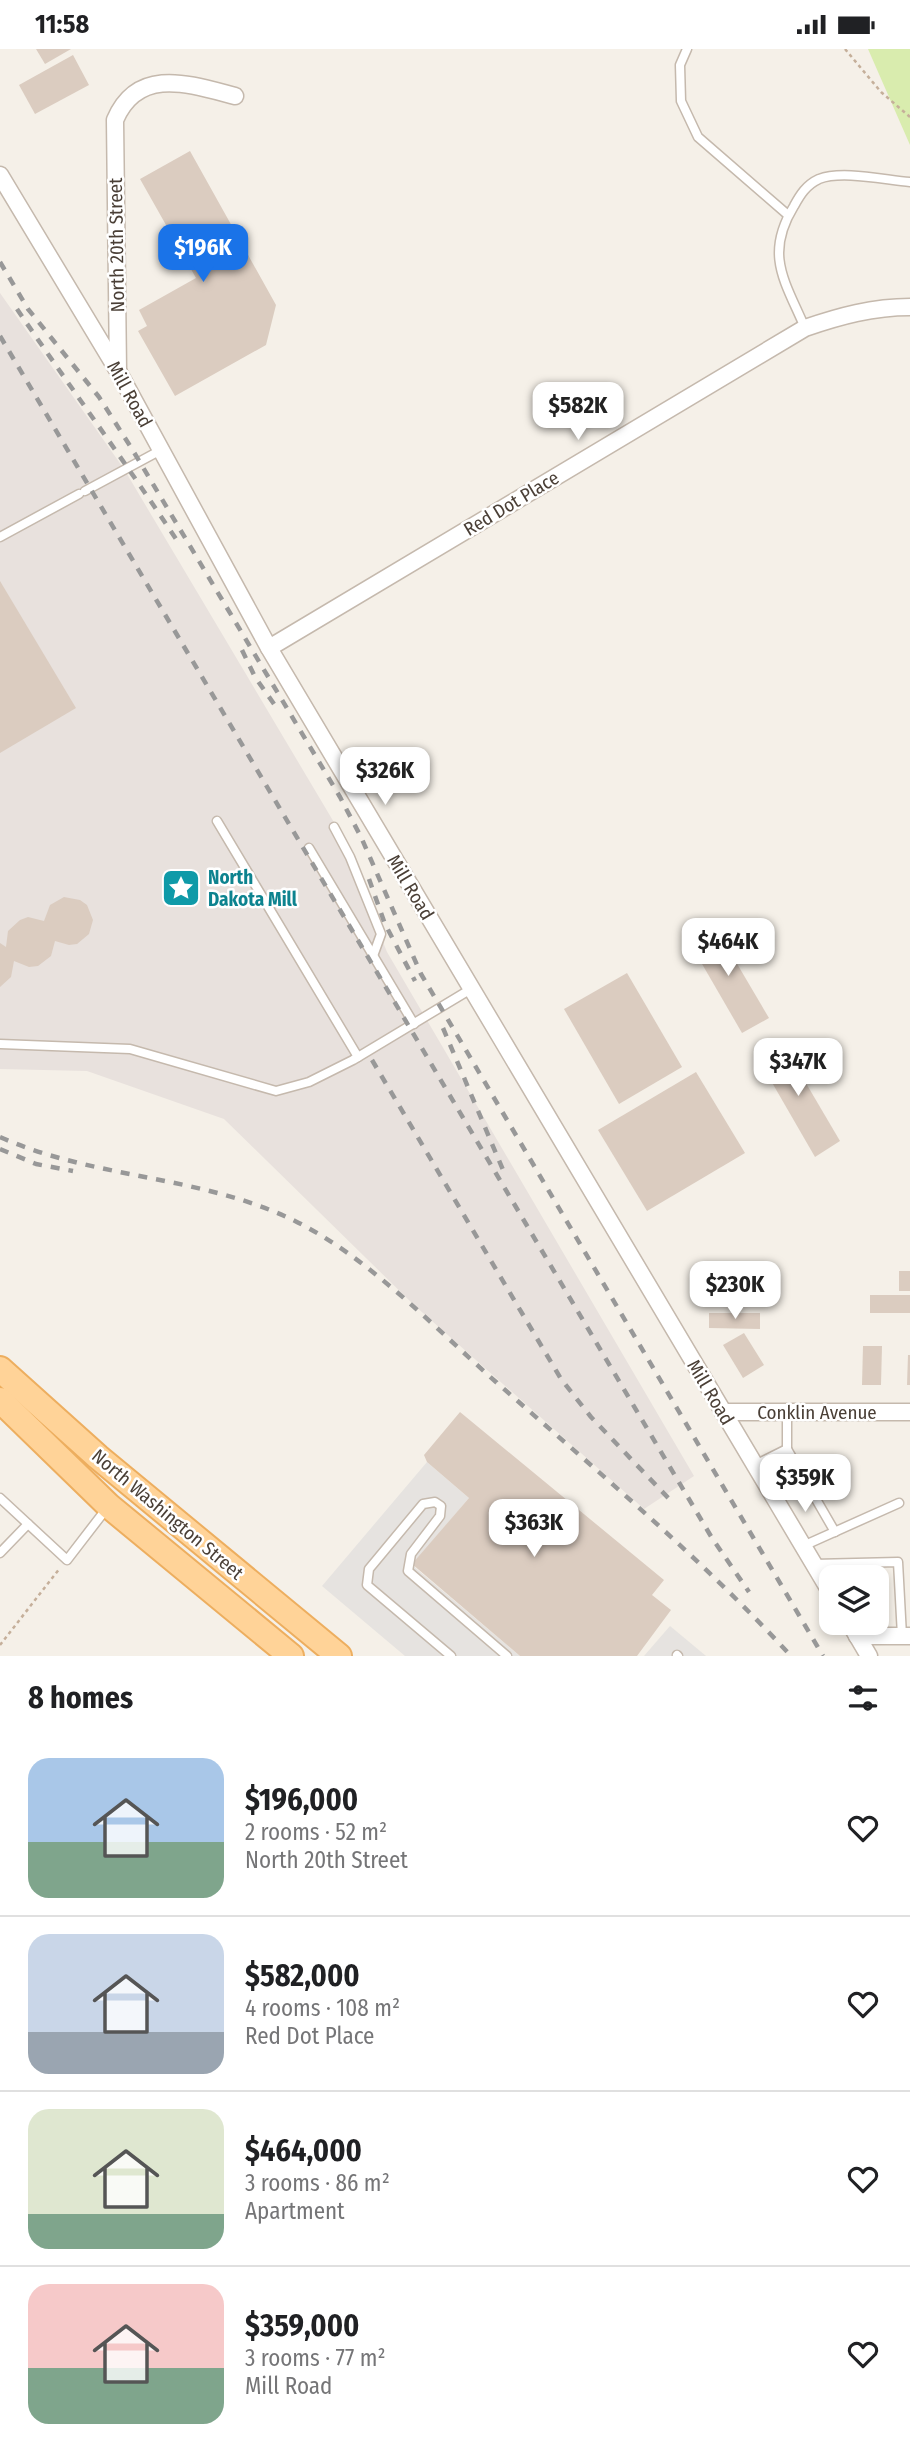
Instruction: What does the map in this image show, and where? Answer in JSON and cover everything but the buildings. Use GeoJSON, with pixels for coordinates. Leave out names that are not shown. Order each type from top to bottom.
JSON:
{"type":"FeatureCollection","features":[{"type":"Feature","properties":{"kind":"main road","name":"North Washington Street"},"geometry":{"type":"LineString","coordinates":[[0,1369],[98,1457],[331,1654]]}},
{"type":"Feature","properties":{"kind":"main road","name":"North Washington Street"},"geometry":{"type":"LineString","coordinates":[[0,1400],[109,1506],[291,1656]]}},
{"type":"Feature","properties":{"kind":"main road"},"geometry":{"type":"LineString","coordinates":[[218,1596],[237,1572]]}},
{"type":"Feature","properties":{"kind":"street","name":"North 20th Street"},"geometry":{"type":"LineString","coordinates":[[118,371],[114,120],[122,103],[134,92],[153,84],[177,84],[235,96]]}},
{"type":"Feature","properties":{"kind":"street","name":"Mill Road"},"geometry":{"type":"LineString","coordinates":[[0,175],[118,371],[269,647],[819,1573]]}},
{"type":"Feature","properties":{"kind":"street","name":"Red Dot Place"},"geometry":{"type":"LineString","coordinates":[[269,647],[805,328],[838,317],[884,307],[910,307]]}},
{"type":"Feature","properties":{"kind":"street","name":"Conklin Avenue"},"geometry":{"type":"LineString","coordinates":[[723,1412],[910,1412]]}},
{"type":"Feature","properties":{"kind":"street"},"geometry":{"type":"LineString","coordinates":[[857,1635],[869,1656]]}},
{"type":"Feature","properties":{"kind":"lane"},"geometry":{"type":"LineString","coordinates":[[687,49],[680,65],[681,101],[698,137],[788,215]]}},
{"type":"Feature","properties":{"kind":"lane"},"geometry":{"type":"LineString","coordinates":[[805,328],[777,256],[788,215],[804,189],[819,179],[838,175],[910,182]]}},
{"type":"Feature","properties":{"kind":"lane"},"geometry":{"type":"LineString","coordinates":[[0,537],[161,450]]}},
{"type":"Feature","properties":{"kind":"lane"},"geometry":{"type":"LineString","coordinates":[[217,821],[358,1057]]}},
{"type":"Feature","properties":{"kind":"lane"},"geometry":{"type":"LineString","coordinates":[[334,827],[350,857],[381,934],[373,956]]}},
{"type":"Feature","properties":{"kind":"lane"},"geometry":{"type":"LineString","coordinates":[[309,848],[414,1024]]}},
{"type":"Feature","properties":{"kind":"lane"},"geometry":{"type":"LineString","coordinates":[[0,1044],[130,1049],[276,1091],[309,1082],[358,1057],[471,989]]}},
{"type":"Feature","properties":{"kind":"lane"},"geometry":{"type":"LineString","coordinates":[[787,1412],[787,1449],[835,1532]]}},
{"type":"Feature","properties":{"kind":"lane"},"geometry":{"type":"LineString","coordinates":[[755,1465],[787,1449]]}},
{"type":"Feature","properties":{"kind":"lane"},"geometry":{"type":"LineString","coordinates":[[0,1498],[67,1560],[109,1506]]}},
{"type":"Feature","properties":{"kind":"lane"},"geometry":{"type":"LineString","coordinates":[[451,1656],[367,1585],[369,1569],[423,1504],[435,1502],[441,1506],[440,1516],[411,1554],[408,1571],[507,1656]]}},
{"type":"Feature","properties":{"kind":"lane"},"geometry":{"type":"LineString","coordinates":[[803,1546],[899,1503]]}},
{"type":"Feature","properties":{"kind":"lane"},"geometry":{"type":"LineString","coordinates":[[0,1553],[28,1524]]}},
{"type":"Feature","properties":{"kind":"lane"},"geometry":{"type":"LineString","coordinates":[[814,1564],[898,1562],[906,1636]]}},
{"type":"Feature","properties":{"kind":"path"},"geometry":{"type":"LineString","coordinates":[[845,49],[887,99],[910,117]]}},
{"type":"Feature","properties":{"kind":"path"},"geometry":{"type":"LineString","coordinates":[[0,1645],[67,1560]]}},
{"type":"Feature","properties":{"kind":"shaded area","name":"North Dakota Mill"},"geometry":{"type":"Polygon","coordinates":[[[0,293],[124,469],[335,824],[387,952],[694,1476],[644,1509],[414,1305],[224,1119],[87,1071],[0,1069],[0,293]]]}},
{"type":"Feature","properties":{"kind":"shaded area"},"geometry":{"type":"Polygon","coordinates":[[[427,1462],[469,1498],[412,1565],[520,1656],[405,1656],[322,1586],[427,1462]]]}},
{"type":"Feature","properties":{"kind":"shaded area"},"geometry":{"type":"Polygon","coordinates":[[[670,1626],[706,1656],[644,1656],[670,1626]]]}},
{"type":"Feature","properties":{"kind":"green space"},"geometry":{"type":"Polygon","coordinates":[[[868,49],[910,49],[910,145],[868,49]]]}},
{"type":"Feature","properties":{"kind":"railway"},"geometry":{"type":"LineString","coordinates":[[0,262],[28,309],[99,397],[340,797],[361,837],[421,974],[823,1656]]}},
{"type":"Feature","properties":{"kind":"railway"},"geometry":{"type":"LineString","coordinates":[[17,309],[178,542]]}},
{"type":"Feature","properties":{"kind":"railway"},"geometry":{"type":"LineString","coordinates":[[0,336],[712,1538],[749,1592]]}},
{"type":"Feature","properties":{"kind":"railway"},"geometry":{"type":"LineString","coordinates":[[242,650],[255,677],[274,704]]}},
{"type":"Feature","properties":{"kind":"railway"},"geometry":{"type":"LineString","coordinates":[[369,879],[385,924],[415,981]]}},
{"type":"Feature","properties":{"kind":"railway"},"geometry":{"type":"LineString","coordinates":[[443,1028],[506,1177]]}},
{"type":"Feature","properties":{"kind":"railway"},"geometry":{"type":"LineString","coordinates":[[372,1060],[561,1379],[591,1417],[673,1503]]}},
{"type":"Feature","properties":{"kind":"railway"},"geometry":{"type":"LineString","coordinates":[[0,1137],[72,1161],[223,1194],[295,1221],[322,1236],[400,1295],[647,1515],[721,1584],[791,1656]]}},
{"type":"Feature","properties":{"kind":"railway"},"geometry":{"type":"LineString","coordinates":[[0,1149],[36,1164],[73,1171]]}},
{"type":"Feature","properties":{"kind":"place","name":"North Dakota Mill"},"geometry":{"type":"Point","coordinates":[181,888]}}]}
